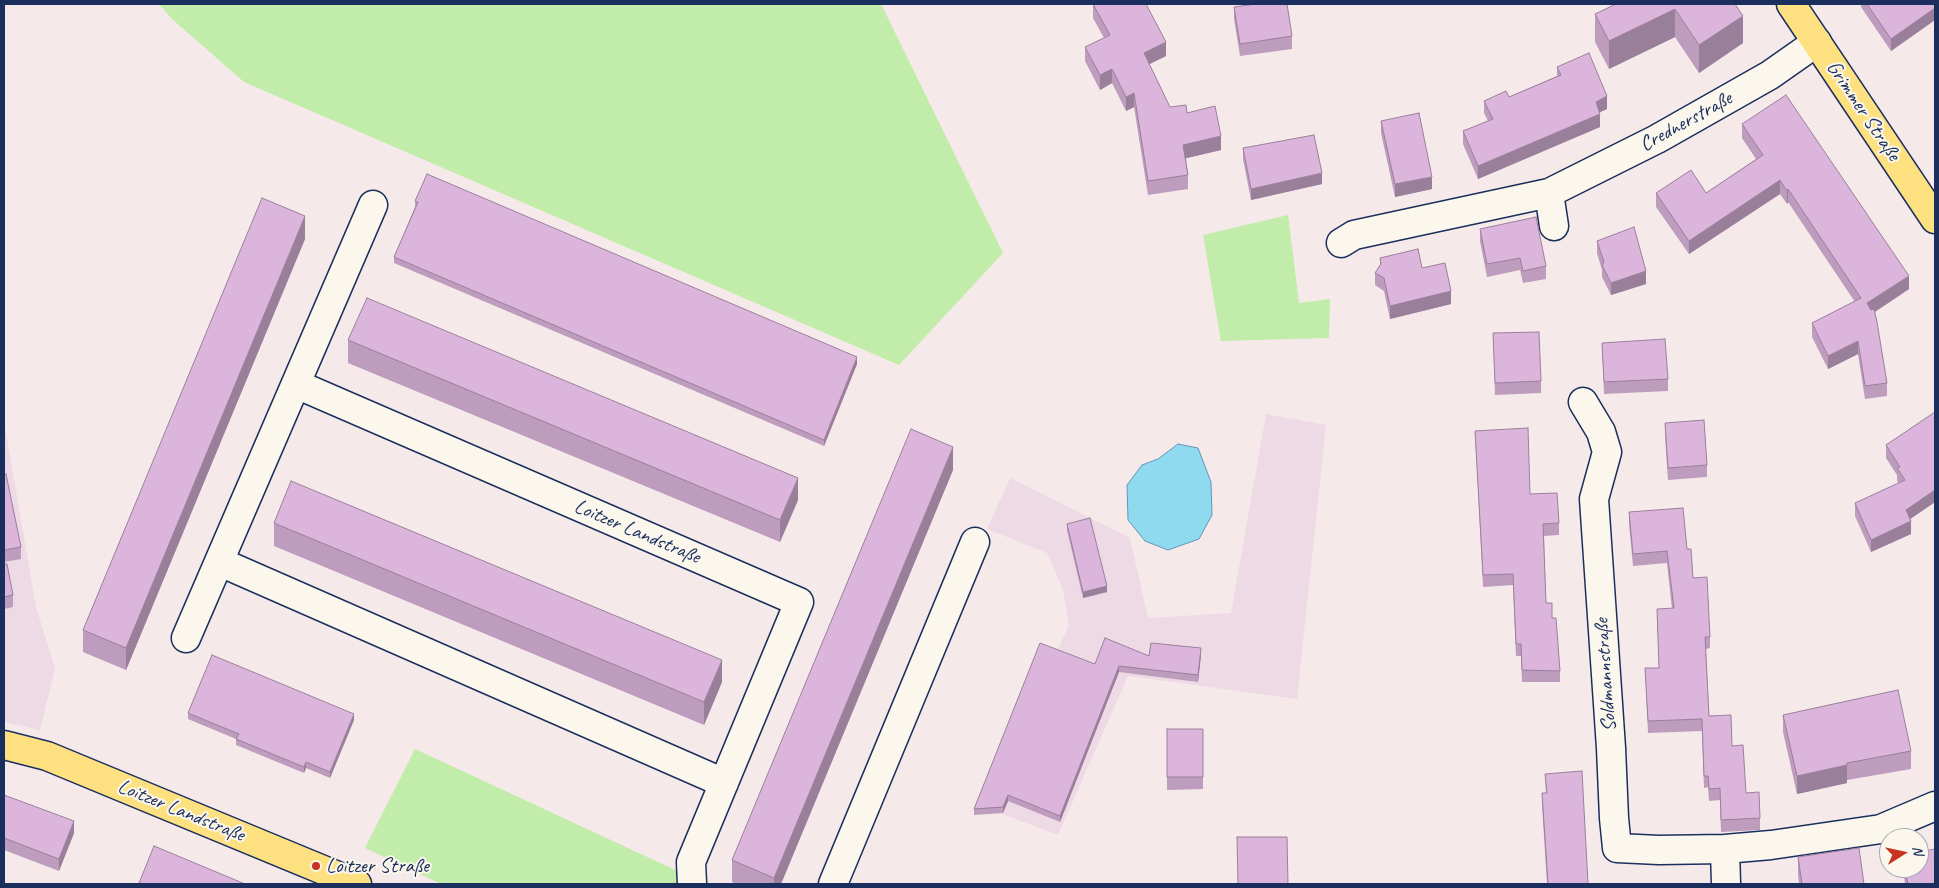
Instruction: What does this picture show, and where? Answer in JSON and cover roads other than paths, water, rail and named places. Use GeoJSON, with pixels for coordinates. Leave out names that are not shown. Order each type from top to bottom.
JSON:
{"type":"FeatureCollection","features":[{"type":"Feature","properties":{"kind":"main road","name":"Grimmer Straße"},"geometry":{"type":"LineString","coordinates":[[1791,4],[1935,219]]}},
{"type":"Feature","properties":{"kind":"main road","name":"Loitzer Landstraße"},"geometry":{"type":"LineString","coordinates":[[4,745],[47,756],[357,884]]}},
{"type":"Feature","properties":{"kind":"street","name":"Crednerstraße"},"geometry":{"type":"LineString","coordinates":[[1341,243],[1354,235],[1550,193],[1657,139],[1770,75],[1817,42]]}},
{"type":"Feature","properties":{"kind":"street"},"geometry":{"type":"LineString","coordinates":[[1550,193],[1554,226]]}},
{"type":"Feature","properties":{"kind":"street"},"geometry":{"type":"LineString","coordinates":[[186,638],[373,205]]}},
{"type":"Feature","properties":{"kind":"street","name":"Loitzer Landstraße"},"geometry":{"type":"LineString","coordinates":[[296,384],[799,602],[691,862],[692,884]]}},
{"type":"Feature","properties":{"kind":"street","name":"Soldmannstraße"},"geometry":{"type":"LineString","coordinates":[[1583,402],[1601,432],[1607,452],[1594,500],[1614,818],[1618,848],[1724,849],[1772,845],[1881,829],[1935,806]]}},
{"type":"Feature","properties":{"kind":"street"},"geometry":{"type":"LineString","coordinates":[[833,884],[975,542]]}},
{"type":"Feature","properties":{"kind":"street"},"geometry":{"type":"LineString","coordinates":[[220,562],[724,783]]}},
{"type":"Feature","properties":{"kind":"street"},"geometry":{"type":"LineString","coordinates":[[1724,849],[1726,884]]}},
{"type":"Feature","properties":{"kind":"water"},"geometry":{"type":"Polygon","coordinates":[[[1178,444],[1198,448],[1211,482],[1212,515],[1199,539],[1168,550],[1145,541],[1128,520],[1127,485],[1142,465],[1158,459],[1178,444]]]}},
{"type":"Feature","properties":{"kind":"place","name":"Loitzer Straße"},"geometry":{"type":"Point","coordinates":[316,866]}}]}
